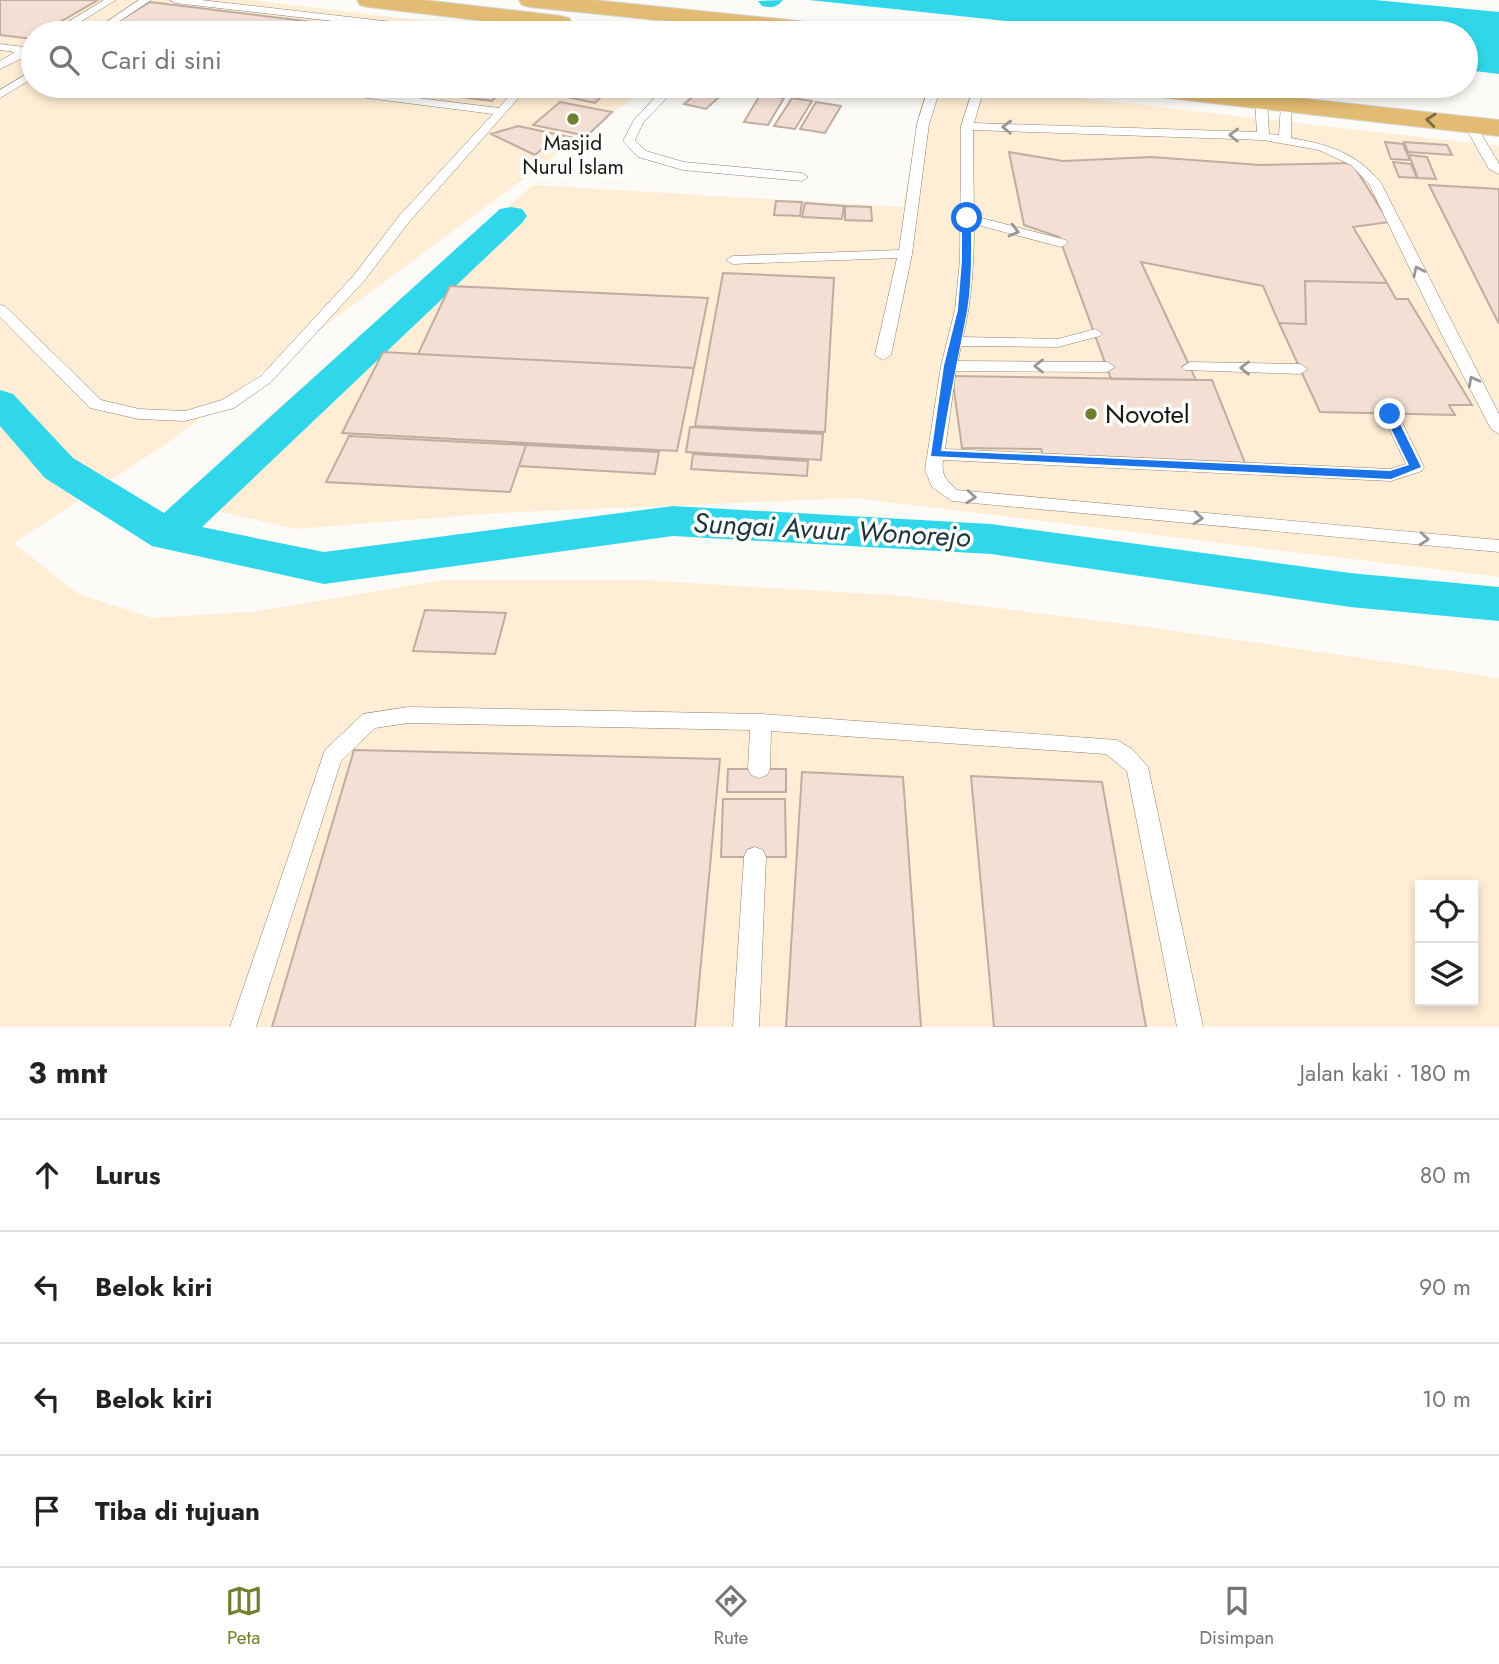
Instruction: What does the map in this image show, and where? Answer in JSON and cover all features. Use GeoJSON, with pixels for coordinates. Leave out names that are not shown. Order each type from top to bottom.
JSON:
{"type":"FeatureCollection","features":[{"type":"Feature","properties":{"kind":"main road"},"geometry":{"type":"LineString","coordinates":[[368,0],[420,3],[525,21]]}},
{"type":"Feature","properties":{"kind":"main road"},"geometry":{"type":"LineString","coordinates":[[530,0],[679,21]]}},
{"type":"Feature","properties":{"kind":"main road"},"geometry":{"type":"LineString","coordinates":[[1234,98],[1499,128]]}},
{"type":"Feature","properties":{"kind":"lane"},"geometry":{"type":"LineString","coordinates":[[75,21],[111,0]]}},
{"type":"Feature","properties":{"kind":"lane"},"geometry":{"type":"LineString","coordinates":[[114,21],[146,0]]}},
{"type":"Feature","properties":{"kind":"lane"},"geometry":{"type":"LineString","coordinates":[[175,0],[358,21]]}},
{"type":"Feature","properties":{"kind":"lane"},"geometry":{"type":"LineString","coordinates":[[0,47],[21,48]]}},
{"type":"Feature","properties":{"kind":"lane"},"geometry":{"type":"LineString","coordinates":[[0,66],[21,54]]}},
{"type":"Feature","properties":{"kind":"lane"},"geometry":{"type":"LineString","coordinates":[[0,94],[21,81]]}},
{"type":"Feature","properties":{"kind":"lane"},"geometry":{"type":"LineString","coordinates":[[392,98],[502,112]]}},
{"type":"Feature","properties":{"kind":"lane"},"geometry":{"type":"LineString","coordinates":[[0,310],[96,404],[139,414],[185,416],[228,404],[266,379],[359,278],[404,219],[513,98]]}},
{"type":"Feature","properties":{"kind":"lane"},"geometry":{"type":"LineString","coordinates":[[661,98],[638,122],[629,141],[642,154],[684,166],[802,177]]}},
{"type":"Feature","properties":{"kind":"lane"},"geometry":{"type":"LineString","coordinates":[[883,355],[905,254],[923,124],[931,98]]}},
{"type":"Feature","properties":{"kind":"lane"},"geometry":{"type":"LineString","coordinates":[[975,98],[967,126],[967,260],[962,310],[949,366],[935,454],[933,470],[937,483],[952,495],[1499,546]]}},
{"type":"Feature","properties":{"kind":"lane"},"geometry":{"type":"LineString","coordinates":[[1261,101],[1263,136]]}},
{"type":"Feature","properties":{"kind":"lane"},"geometry":{"type":"LineString","coordinates":[[1285,140],[1287,104]]}},
{"type":"Feature","properties":{"kind":"lane"},"geometry":{"type":"LineString","coordinates":[[1470,125],[1493,166],[1499,170]]}},
{"type":"Feature","properties":{"kind":"lane"},"geometry":{"type":"LineString","coordinates":[[967,126],[1263,136],[1322,148],[1355,162],[1375,183],[1448,333],[1499,429]]}},
{"type":"Feature","properties":{"kind":"lane"},"geometry":{"type":"LineString","coordinates":[[967,218],[1061,243]]}},
{"type":"Feature","properties":{"kind":"lane"},"geometry":{"type":"LineString","coordinates":[[733,260],[905,254]]}},
{"type":"Feature","properties":{"kind":"lane"},"geometry":{"type":"LineString","coordinates":[[955,341],[1058,343],[1095,333]]}},
{"type":"Feature","properties":{"kind":"lane"},"geometry":{"type":"LineString","coordinates":[[949,366],[1107,367]]}},
{"type":"Feature","properties":{"kind":"lane"},"geometry":{"type":"LineString","coordinates":[[1190,368],[1300,369]]}},
{"type":"Feature","properties":{"kind":"lane"},"geometry":{"type":"LineString","coordinates":[[935,454],[1391,475],[1416,467],[1390,414]]}},
{"type":"Feature","properties":{"kind":"lane"},"geometry":{"type":"LineString","coordinates":[[243,1027],[332,756],[370,720],[408,715],[761,722],[1110,746],[1125,755],[1137,767],[1191,1027]]}},
{"type":"Feature","properties":{"kind":"lane"},"geometry":{"type":"LineString","coordinates":[[759,769],[761,722]]}},
{"type":"Feature","properties":{"kind":"lane"},"geometry":{"type":"LineString","coordinates":[[746,1027],[754,858]]}},
{"type":"Feature","properties":{"kind":"shaded area"},"geometry":{"type":"Polygon","coordinates":[[[0,0],[252,0],[426,21],[21,21],[21,98],[633,98],[163,446],[14,543],[78,594],[153,618],[258,611],[443,580],[642,580],[904,596],[1155,628],[1499,678],[1499,1027],[0,1027],[0,0]]]}},
{"type":"Feature","properties":{"kind":"shaded area"},"geometry":{"type":"Polygon","coordinates":[[[922,98],[1079,98],[1499,146],[1499,577],[854,498],[498,513],[295,529],[217,511],[232,449],[533,185],[903,207],[922,98]]]}},
{"type":"Feature","properties":{"kind":"water"},"geometry":{"type":"Polygon","coordinates":[[[809,0],[1375,0],[1499,12],[1499,74],[1478,71],[1478,21],[1007,21],[809,0]]]}},
{"type":"Feature","properties":{"kind":"building"},"geometry":{"type":"Polygon","coordinates":[[[0,0],[98,0],[62,21],[21,21],[21,38],[0,35],[0,0]]]}},
{"type":"Feature","properties":{"kind":"building"},"geometry":{"type":"Polygon","coordinates":[[[150,2],[304,21],[119,21],[150,2]]]}},
{"type":"Feature","properties":{"kind":"building"},"geometry":{"type":"Polygon","coordinates":[[[470,98],[495,98],[492,101],[470,98]]]}},
{"type":"Feature","properties":{"kind":"building"},"geometry":{"type":"Polygon","coordinates":[[[572,98],[600,98],[595,103],[572,98]]]}},
{"type":"Feature","properties":{"kind":"building"},"geometry":{"type":"Polygon","coordinates":[[[691,98],[718,98],[706,109],[684,104],[691,98]]]}},
{"type":"Feature","properties":{"kind":"building"},"geometry":{"type":"Polygon","coordinates":[[[758,98],[784,98],[768,125],[744,122],[758,98]]]}},
{"type":"Feature","properties":{"kind":"building"},"geometry":{"type":"Polygon","coordinates":[[[792,98],[812,101],[795,129],[774,126],[792,98]]]}},
{"type":"Feature","properties":{"kind":"building","name":"Masjid Nurul Islam"},"geometry":{"type":"Polygon","coordinates":[[[560,102],[612,112],[587,136],[533,125],[560,102]]]}},
{"type":"Feature","properties":{"kind":"building"},"geometry":{"type":"Polygon","coordinates":[[[816,102],[841,106],[825,133],[800,129],[816,102]]]}},
{"type":"Feature","properties":{"kind":"building"},"geometry":{"type":"Polygon","coordinates":[[[518,126],[583,140],[543,148],[535,155],[491,134],[518,126]]]}},
{"type":"Feature","properties":{"kind":"building"},"geometry":{"type":"Polygon","coordinates":[[[1385,142],[1403,144],[1410,160],[1391,159],[1385,142]]]}},
{"type":"Feature","properties":{"kind":"building"},"geometry":{"type":"Polygon","coordinates":[[[1404,142],[1447,145],[1452,155],[1408,152],[1404,142]]]}},
{"type":"Feature","properties":{"kind":"building"},"geometry":{"type":"Polygon","coordinates":[[[1009,152],[1063,161],[1152,157],[1260,165],[1352,163],[1389,222],[1353,227],[1387,283],[1305,281],[1306,324],[1279,323],[1263,286],[1141,262],[1196,380],[1111,379],[1059,237],[1024,225],[1009,152]]]}},
{"type":"Feature","properties":{"kind":"building"},"geometry":{"type":"Polygon","coordinates":[[[1409,155],[1427,157],[1436,179],[1418,178],[1409,155]]]}},
{"type":"Feature","properties":{"kind":"building"},"geometry":{"type":"Polygon","coordinates":[[[1393,162],[1411,164],[1417,178],[1399,177],[1393,162]]]}},
{"type":"Feature","properties":{"kind":"building"},"geometry":{"type":"Polygon","coordinates":[[[1429,185],[1499,189],[1499,324],[1429,185]]]}},
{"type":"Feature","properties":{"kind":"building"},"geometry":{"type":"Polygon","coordinates":[[[776,201],[802,202],[800,216],[774,215],[776,201]]]}},
{"type":"Feature","properties":{"kind":"building"},"geometry":{"type":"Polygon","coordinates":[[[805,203],[844,206],[842,219],[802,217],[805,203]]]}},
{"type":"Feature","properties":{"kind":"building"},"geometry":{"type":"Polygon","coordinates":[[[845,206],[871,207],[872,221],[845,220],[845,206]]]}},
{"type":"Feature","properties":{"kind":"building"},"geometry":{"type":"Polygon","coordinates":[[[723,273],[834,278],[825,432],[695,426],[723,273]]]}},
{"type":"Feature","properties":{"kind":"building"},"geometry":{"type":"Polygon","coordinates":[[[1305,281],[1387,283],[1396,299],[1408,299],[1472,405],[1449,405],[1455,415],[1320,412],[1279,323],[1306,324],[1305,281]]]}},
{"type":"Feature","properties":{"kind":"building"},"geometry":{"type":"Polygon","coordinates":[[[450,286],[708,298],[694,368],[418,354],[450,286]]]}},
{"type":"Feature","properties":{"kind":"building"},"geometry":{"type":"Polygon","coordinates":[[[383,352],[694,368],[677,451],[342,433],[383,352]]]}},
{"type":"Feature","properties":{"kind":"building","name":"Novotel"},"geometry":{"type":"Polygon","coordinates":[[[952,376],[1212,380],[1245,463],[1044,459],[1041,449],[962,448],[952,376]]]}},
{"type":"Feature","properties":{"kind":"building"},"geometry":{"type":"Polygon","coordinates":[[[690,427],[823,434],[821,460],[686,452],[690,427]]]}},
{"type":"Feature","properties":{"kind":"building"},"geometry":{"type":"Polygon","coordinates":[[[349,436],[526,445],[510,492],[326,482],[349,436]]]}},
{"type":"Feature","properties":{"kind":"building"},"geometry":{"type":"Polygon","coordinates":[[[526,445],[659,452],[655,474],[519,466],[526,445]]]}},
{"type":"Feature","properties":{"kind":"building"},"geometry":{"type":"Polygon","coordinates":[[[693,454],[808,461],[807,476],[691,469],[693,454]]]}},
{"type":"Feature","properties":{"kind":"building"},"geometry":{"type":"Polygon","coordinates":[[[425,610],[506,613],[495,654],[413,651],[425,610]]]}},
{"type":"Feature","properties":{"kind":"building"},"geometry":{"type":"Polygon","coordinates":[[[354,750],[720,759],[695,1027],[272,1027],[354,750]]]}},
{"type":"Feature","properties":{"kind":"building"},"geometry":{"type":"Polygon","coordinates":[[[728,769],[786,769],[786,792],[727,792],[728,769]]]}},
{"type":"Feature","properties":{"kind":"building"},"geometry":{"type":"Polygon","coordinates":[[[802,772],[903,777],[921,1027],[786,1027],[802,772]]]}},
{"type":"Feature","properties":{"kind":"building"},"geometry":{"type":"Polygon","coordinates":[[[971,776],[1102,782],[1146,1027],[994,1027],[971,776]]]}},
{"type":"Feature","properties":{"kind":"building"},"geometry":{"type":"Polygon","coordinates":[[[723,799],[785,799],[786,857],[721,857],[723,799]]]}},
{"type":"Feature","properties":{"kind":"waterway","name":"Sungai Avuur Wonorejo"},"geometry":{"type":"LineString","coordinates":[[167,535],[511,216]]}},
{"type":"Feature","properties":{"kind":"waterway","name":"Sungai Avuur Wonorejo"},"geometry":{"type":"LineString","coordinates":[[0,402],[59,468],[167,535]]}},
{"type":"Feature","properties":{"kind":"waterway","name":"Sungai Avuur Wonorejo"},"geometry":{"type":"LineString","coordinates":[[167,535],[324,568],[673,521],[991,539],[1350,590],[1499,604]]}},
{"type":"Feature","properties":{"kind":"place","name":"Masjid Nurul Islam"},"geometry":{"type":"Point","coordinates":[573,119]}},
{"type":"Feature","properties":{"kind":"place","name":"Novotel"},"geometry":{"type":"Point","coordinates":[1091,414]}},
{"type":"Feature","properties":{"kind":"route"},"geometry":{"type":"LineString","coordinates":[[967,218],[967,260],[962,310],[949,366],[935,454],[1391,475],[1416,467],[1390,414]]}}]}
